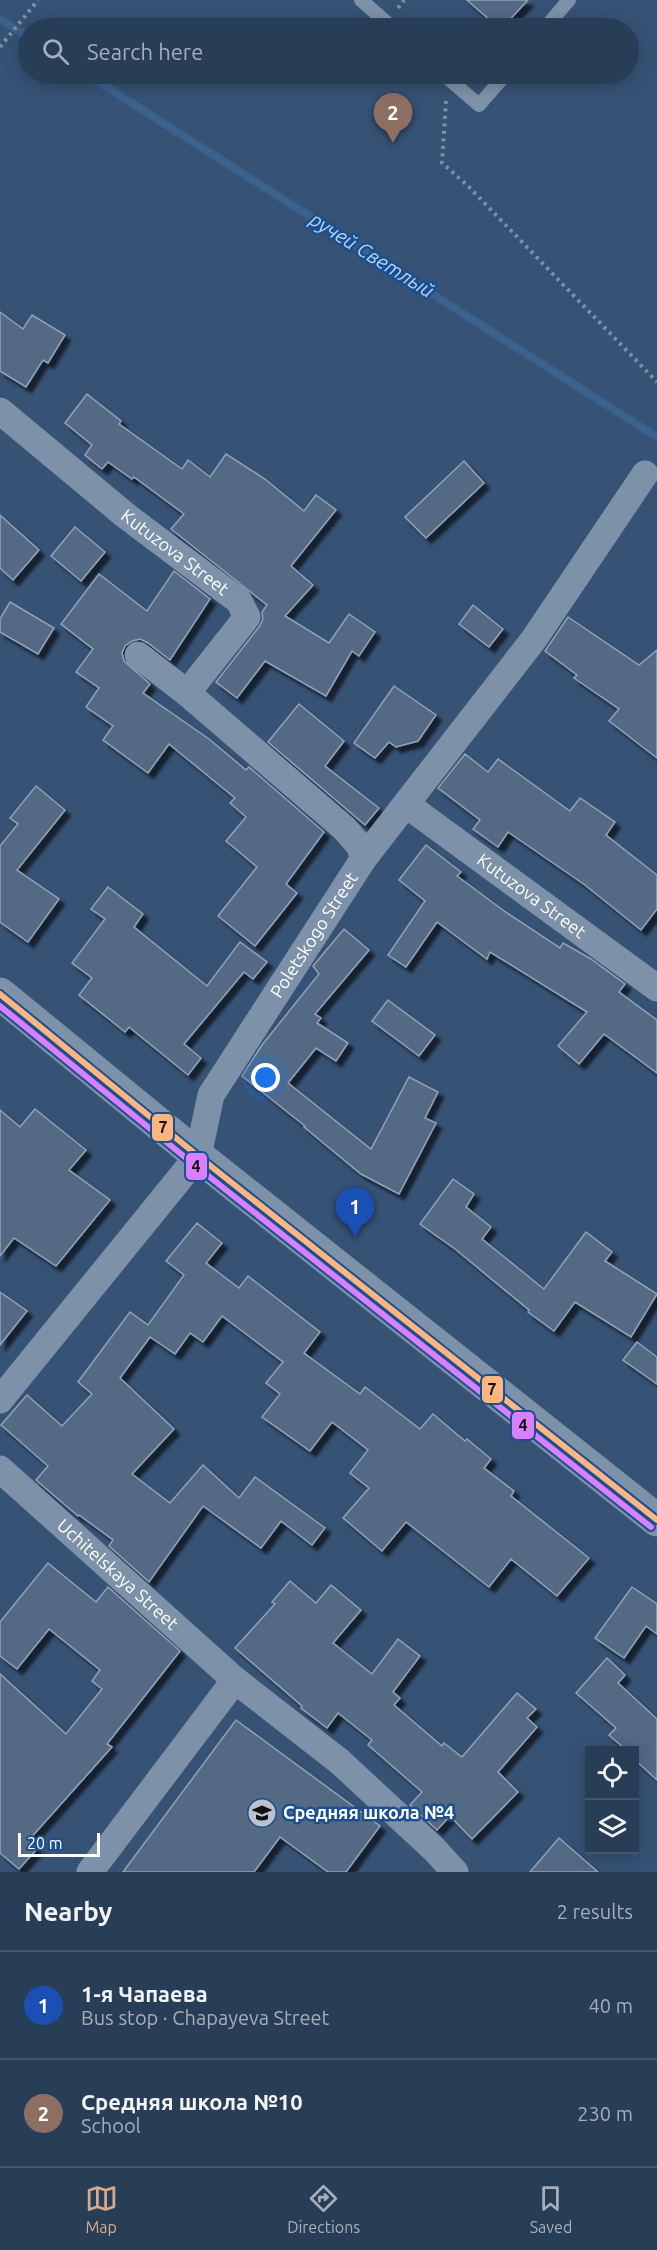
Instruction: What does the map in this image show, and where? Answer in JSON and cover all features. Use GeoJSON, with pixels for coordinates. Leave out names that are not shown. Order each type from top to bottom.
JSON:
{"type":"FeatureCollection","features":[{"type":"Feature","properties":{"kind":"street","name":"Kutuzova Street"},"geometry":{"type":"LineString","coordinates":[[0,411],[124,515],[239,601],[248,617],[187,693]]}},
{"type":"Feature","properties":{"kind":"street","name":"Poletskogo Street"},"geometry":{"type":"LineString","coordinates":[[0,1400],[198,1156],[211,1095],[364,858],[534,639],[645,474]]}},
{"type":"Feature","properties":{"kind":"street"},"geometry":{"type":"LineString","coordinates":[[138,656],[187,693],[344,828],[360,845],[364,858]]}},
{"type":"Feature","properties":{"kind":"street","name":"Kutuzova Street"},"geometry":{"type":"LineString","coordinates":[[407,805],[657,988]]}},
{"type":"Feature","properties":{"kind":"street"},"geometry":{"type":"LineString","coordinates":[[0,994],[198,1156],[657,1520]]}},
{"type":"Feature","properties":{"kind":"street","name":"Uchitelskaya Street"},"geometry":{"type":"LineString","coordinates":[[0,1469],[236,1680],[339,1761],[434,1849],[455,1872]]}},
{"type":"Feature","properties":{"kind":"street"},"geometry":{"type":"LineString","coordinates":[[90,1872],[236,1680]]}},
{"type":"Feature","properties":{"kind":"lane"},"geometry":{"type":"LineString","coordinates":[[361,0],[382,18]]}},
{"type":"Feature","properties":{"kind":"lane"},"geometry":{"type":"LineString","coordinates":[[553,18],[569,0]]}},
{"type":"Feature","properties":{"kind":"lane"},"geometry":{"type":"LineString","coordinates":[[455,84],[479,105],[497,84]]}},
{"type":"Feature","properties":{"kind":"path"},"geometry":{"type":"LineString","coordinates":[[24,18],[38,1]]}},
{"type":"Feature","properties":{"kind":"path"},"geometry":{"type":"LineString","coordinates":[[2,45],[18,25]]}},
{"type":"Feature","properties":{"kind":"path"},"geometry":{"type":"LineString","coordinates":[[445,84],[442,163],[468,186],[657,382]]}},
{"type":"Feature","properties":{"kind":"building"},"geometry":{"type":"Polygon","coordinates":[[[467,0],[528,0],[511,18],[488,18],[467,0]]]}},
{"type":"Feature","properties":{"kind":"building"},"geometry":{"type":"Polygon","coordinates":[[[0,312],[23,329],[32,315],[65,335],[48,363],[43,360],[26,387],[0,371],[0,312]]]}},
{"type":"Feature","properties":{"kind":"building"},"geometry":{"type":"Polygon","coordinates":[[[87,394],[121,421],[119,424],[182,469],[188,460],[210,477],[226,454],[265,479],[304,511],[316,495],[336,510],[291,566],[313,585],[285,616],[329,643],[349,614],[375,632],[359,656],[352,651],[326,696],[265,661],[237,698],[216,682],[259,627],[263,619],[262,612],[267,605],[171,529],[184,514],[134,477],[132,479],[108,462],[102,469],[85,455],[92,445],[65,423],[87,394]]]}},
{"type":"Feature","properties":{"kind":"building"},"geometry":{"type":"Polygon","coordinates":[[[464,461],[484,483],[426,538],[405,517],[464,461]]]}},
{"type":"Feature","properties":{"kind":"building"},"geometry":{"type":"Polygon","coordinates":[[[0,515],[39,550],[13,580],[0,568],[0,515]]]}},
{"type":"Feature","properties":{"kind":"building"},"geometry":{"type":"Polygon","coordinates":[[[75,527],[105,552],[81,581],[51,556],[75,527]]]}},
{"type":"Feature","properties":{"kind":"building"},"geometry":{"type":"Polygon","coordinates":[[[174,571],[210,599],[170,660],[140,639],[125,646],[122,653],[124,661],[150,684],[143,693],[209,739],[246,770],[249,767],[324,832],[286,884],[297,893],[255,946],[218,916],[257,867],[226,841],[246,817],[230,803],[235,798],[169,744],[148,773],[103,740],[113,726],[86,707],[99,688],[76,672],[93,649],[61,624],[99,574],[147,611],[174,571]]]}},
{"type":"Feature","properties":{"kind":"building"},"geometry":{"type":"Polygon","coordinates":[[[10,602],[54,628],[38,654],[0,632],[0,619],[10,602]]]}},
{"type":"Feature","properties":{"kind":"building"},"geometry":{"type":"Polygon","coordinates":[[[473,605],[503,629],[489,647],[459,624],[473,605]]]}},
{"type":"Feature","properties":{"kind":"building"},"geometry":{"type":"Polygon","coordinates":[[[568,617],[639,665],[657,650],[657,758],[609,721],[619,709],[574,678],[577,675],[545,651],[568,617]]]}},
{"type":"Feature","properties":{"kind":"building"},"geometry":{"type":"Polygon","coordinates":[[[394,686],[436,715],[418,741],[396,747],[389,742],[375,758],[354,743],[394,686]]]}},
{"type":"Feature","properties":{"kind":"building"},"geometry":{"type":"Polygon","coordinates":[[[299,704],[344,741],[325,766],[379,808],[365,825],[268,742],[299,704]]]}},
{"type":"Feature","properties":{"kind":"building"},"geometry":{"type":"Polygon","coordinates":[[[465,754],[488,772],[498,759],[570,811],[580,798],[615,822],[606,835],[657,875],[657,909],[641,930],[585,885],[508,832],[498,847],[473,829],[480,820],[438,788],[465,754]]]}},
{"type":"Feature","properties":{"kind":"building"},"geometry":{"type":"Polygon","coordinates":[[[36,786],[65,810],[17,870],[59,899],[28,942],[0,922],[0,846],[18,824],[10,818],[36,786]]]}},
{"type":"Feature","properties":{"kind":"building"},"geometry":{"type":"Polygon","coordinates":[[[426,845],[461,872],[457,876],[507,913],[560,948],[563,943],[591,959],[625,984],[619,992],[657,1020],[657,1073],[604,1034],[579,1064],[558,1046],[587,1012],[490,952],[487,959],[437,922],[406,967],[388,955],[425,901],[399,880],[426,845]]]}},
{"type":"Feature","properties":{"kind":"building"},"geometry":{"type":"Polygon","coordinates":[[[108,887],[143,914],[134,927],[207,986],[240,942],[267,962],[253,979],[244,972],[184,1044],[201,1058],[188,1075],[129,1027],[125,1032],[79,995],[92,978],[72,963],[105,919],[91,909],[108,887]]]}},
{"type":"Feature","properties":{"kind":"building"},"geometry":{"type":"Polygon","coordinates":[[[344,929],[369,950],[315,1014],[321,1018],[317,1023],[348,1043],[336,1061],[316,1048],[288,1083],[371,1149],[409,1077],[438,1092],[425,1118],[436,1123],[399,1194],[361,1174],[242,1076],[262,1045],[319,974],[313,966],[344,929]]]}},
{"type":"Feature","properties":{"kind":"building"},"geometry":{"type":"Polygon","coordinates":[[[388,1000],[435,1035],[419,1056],[372,1021],[388,1000]]]}},
{"type":"Feature","properties":{"kind":"building"},"geometry":{"type":"Polygon","coordinates":[[[35,1109],[86,1150],[69,1170],[110,1200],[56,1266],[14,1238],[0,1256],[0,1110],[20,1127],[35,1109]]]}},
{"type":"Feature","properties":{"kind":"building"},"geometry":{"type":"Polygon","coordinates":[[[453,1179],[474,1194],[466,1207],[491,1227],[482,1239],[544,1289],[586,1232],[612,1252],[605,1261],[657,1294],[631,1337],[575,1302],[554,1331],[528,1312],[529,1310],[455,1249],[420,1224],[453,1179]]]}},
{"type":"Feature","properties":{"kind":"building"},"geometry":{"type":"Polygon","coordinates":[[[197,1223],[222,1243],[206,1263],[239,1288],[248,1276],[320,1332],[304,1353],[360,1394],[365,1387],[420,1429],[433,1414],[491,1459],[484,1468],[514,1491],[511,1496],[589,1558],[557,1596],[511,1559],[489,1587],[406,1522],[382,1551],[343,1518],[369,1488],[350,1473],[368,1450],[332,1422],[310,1451],[262,1417],[280,1394],[266,1383],[283,1362],[222,1316],[203,1342],[190,1333],[175,1354],[150,1337],[120,1378],[174,1429],[132,1474],[170,1503],[203,1465],[239,1498],[255,1477],[325,1528],[312,1545],[281,1521],[261,1548],[203,1506],[149,1582],[109,1546],[113,1540],[78,1516],[36,1480],[48,1466],[1,1425],[27,1395],[62,1426],[92,1394],[78,1382],[130,1312],[148,1325],[184,1275],[166,1261],[197,1223]]]}},
{"type":"Feature","properties":{"kind":"building"},"geometry":{"type":"Polygon","coordinates":[[[0,1292],[27,1311],[0,1345],[0,1292]]]}},
{"type":"Feature","properties":{"kind":"building"},"geometry":{"type":"Polygon","coordinates":[[[637,1342],[657,1357],[657,1384],[623,1360],[637,1342]]]}},
{"type":"Feature","properties":{"kind":"building"},"geometry":{"type":"Polygon","coordinates":[[[48,1563],[96,1602],[108,1587],[180,1651],[107,1744],[112,1747],[28,1841],[37,1849],[19,1869],[0,1853],[0,1674],[66,1734],[102,1689],[92,1681],[100,1670],[49,1629],[17,1669],[0,1656],[0,1622],[48,1563]]]}},
{"type":"Feature","properties":{"kind":"building"},"geometry":{"type":"Polygon","coordinates":[[[290,1581],[316,1603],[331,1585],[361,1610],[333,1643],[372,1674],[398,1639],[420,1656],[393,1692],[400,1698],[394,1705],[442,1746],[444,1743],[462,1757],[517,1693],[536,1709],[527,1718],[537,1727],[498,1772],[518,1792],[472,1839],[450,1816],[437,1830],[410,1805],[422,1792],[368,1745],[372,1740],[338,1713],[327,1728],[301,1708],[302,1706],[235,1648],[275,1604],[272,1602],[290,1581]]]}},
{"type":"Feature","properties":{"kind":"building"},"geometry":{"type":"Polygon","coordinates":[[[632,1587],[657,1604],[657,1634],[646,1626],[624,1658],[595,1638],[632,1587]]]}},
{"type":"Feature","properties":{"kind":"building"},"geometry":{"type":"Polygon","coordinates":[[[607,1658],[625,1675],[618,1683],[657,1719],[657,1780],[639,1764],[639,1746],[621,1746],[609,1735],[616,1728],[576,1693],[607,1658]]]}},
{"type":"Feature","properties":{"kind":"building"},"geometry":{"type":"Polygon","coordinates":[[[236,1720],[380,1826],[346,1872],[328,1872],[280,1837],[254,1872],[123,1872],[236,1720]]]}},
{"type":"Feature","properties":{"kind":"building"},"geometry":{"type":"Polygon","coordinates":[[[559,1838],[598,1872],[530,1872],[559,1838]]]}},
{"type":"Feature","properties":{"kind":"waterway","name":"ручей Светлый"},"geometry":{"type":"LineString","coordinates":[[0,19],[18,31]]}},
{"type":"Feature","properties":{"kind":"waterway","name":"ручей Светлый"},"geometry":{"type":"LineString","coordinates":[[102,84],[657,437]]}},
{"type":"Feature","properties":{"kind":"transit line","name":"7"},"geometry":{"type":"LineString","coordinates":[[0,994],[198,1156],[657,1520]]}},
{"type":"Feature","properties":{"kind":"transit line","name":"4"},"geometry":{"type":"LineString","coordinates":[[0,1006],[192,1163],[651,1527]]}},
{"type":"Feature","properties":{"kind":"place","name":"Средняя школа №10"},"geometry":{"type":"Point","coordinates":[393,143]}},
{"type":"Feature","properties":{"kind":"place","name":"1-я Чапаева"},"geometry":{"type":"Point","coordinates":[355,1237]}},
{"type":"Feature","properties":{"kind":"place","name":"Средняя школа №4"},"geometry":{"type":"Point","coordinates":[262,1813]}}]}
